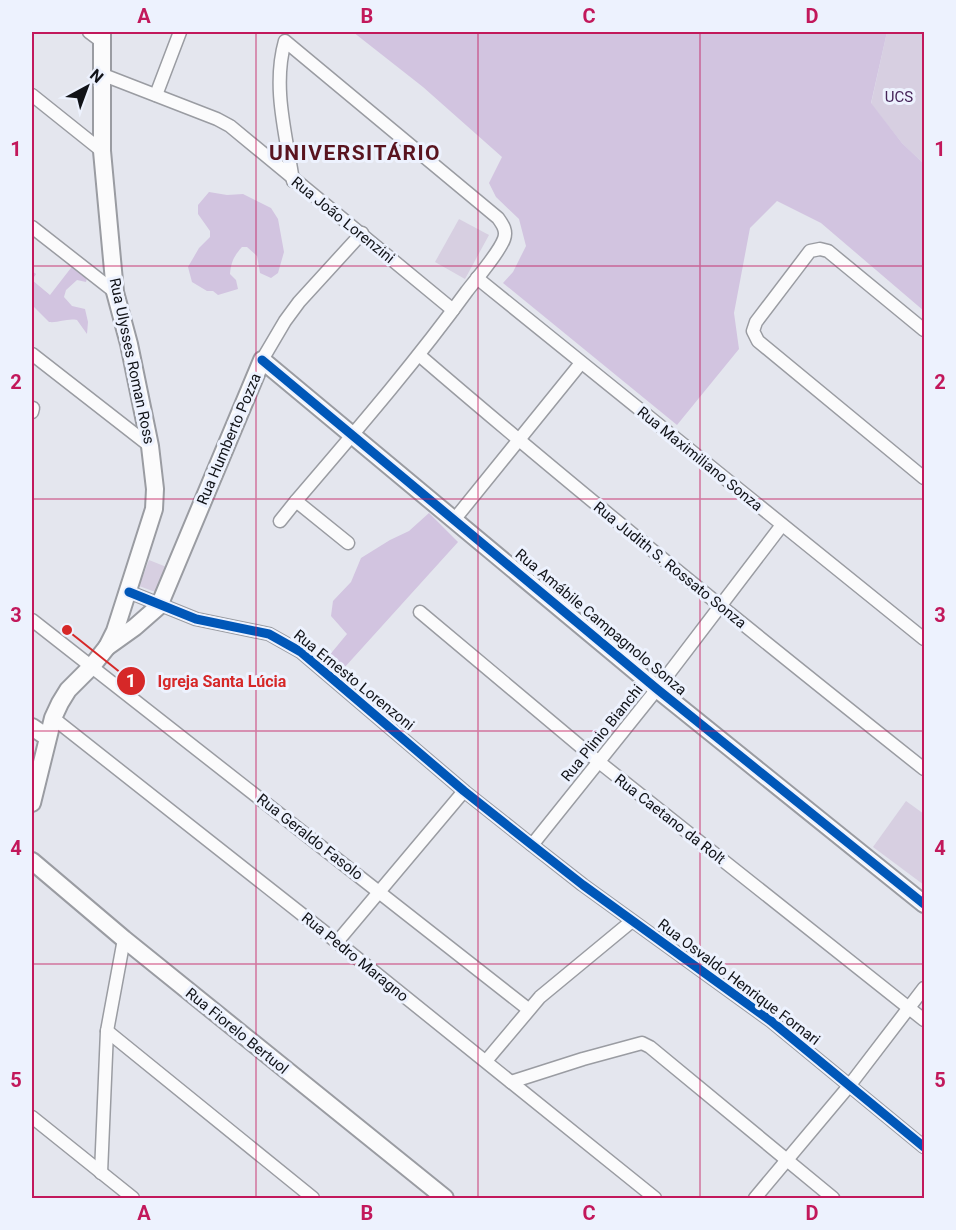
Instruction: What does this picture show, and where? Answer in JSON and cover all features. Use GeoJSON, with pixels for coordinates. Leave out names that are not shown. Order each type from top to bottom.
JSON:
{"type":"FeatureCollection","features":[{"type":"Feature","properties":{"kind":"street"},"geometry":{"type":"LineString","coordinates":[[156,95],[180,32]]}},
{"type":"Feature","properties":{"kind":"street","name":"Rua Ulysses Roman Ross"},"geometry":{"type":"LineString","coordinates":[[97,35],[101,74],[102,151],[115,292],[129,344],[150,446],[155,489],[154,509],[129,592],[107,647]]}},
{"type":"Feature","properties":{"kind":"street"},"geometry":{"type":"LineString","coordinates":[[280,521],[419,355],[505,238],[505,228],[498,218],[285,41],[279,61],[279,90],[293,181]]}},
{"type":"Feature","properties":{"kind":"street","name":"Rua João Lorenzini"},"geometry":{"type":"LineString","coordinates":[[101,74],[230,126],[293,181],[362,233],[453,310]]}},
{"type":"Feature","properties":{"kind":"street"},"geometry":{"type":"LineString","coordinates":[[32,95],[102,151]]}},
{"type":"Feature","properties":{"kind":"street"},"geometry":{"type":"LineString","coordinates":[[32,227],[115,292]]}},
{"type":"Feature","properties":{"kind":"street","name":"Rua Humberto Pozza"},"geometry":{"type":"LineString","coordinates":[[107,647],[159,606],[262,360],[285,321],[299,303],[362,233]]}},
{"type":"Feature","properties":{"kind":"street"},"geometry":{"type":"LineString","coordinates":[[924,330],[828,251],[820,249],[810,251],[756,322],[753,331],[754,336],[924,478]]}},
{"type":"Feature","properties":{"kind":"street","name":"Rua Maximiliano Sonza"},"geometry":{"type":"LineString","coordinates":[[477,278],[924,639]]}},
{"type":"Feature","properties":{"kind":"street"},"geometry":{"type":"LineString","coordinates":[[32,354],[150,446]]}},
{"type":"Feature","properties":{"kind":"street","name":"Rua Judith S. Rossato Sonza"},"geometry":{"type":"LineString","coordinates":[[419,355],[519,441],[924,770]]}},
{"type":"Feature","properties":{"kind":"street","name":"Rua Amábile Campagnolo Sonza"},"geometry":{"type":"LineString","coordinates":[[262,360],[657,689],[924,904]]}},
{"type":"Feature","properties":{"kind":"street"},"geometry":{"type":"LineString","coordinates":[[454,520],[581,363]]}},
{"type":"Feature","properties":{"kind":"street"},"geometry":{"type":"LineString","coordinates":[[297,501],[348,543]]}},
{"type":"Feature","properties":{"kind":"street","name":"Rua Plinio Bianchi"},"geometry":{"type":"LineString","coordinates":[[532,845],[657,689],[782,525]]}},
{"type":"Feature","properties":{"kind":"street","name":"Rua Ernesto Lorenzoni"},"geometry":{"type":"LineString","coordinates":[[129,592],[196,619],[269,634],[286,642],[301,652],[464,791],[532,845]]}},
{"type":"Feature","properties":{"kind":"street","name":"Rua Caetano da Rolt"},"geometry":{"type":"LineString","coordinates":[[420,612],[599,762],[924,1020]]}},
{"type":"Feature","properties":{"kind":"street","name":"Rua Geraldo Fasolo"},"geometry":{"type":"LineString","coordinates":[[32,620],[528,1009]]}},
{"type":"Feature","properties":{"kind":"street"},"geometry":{"type":"LineString","coordinates":[[32,803],[53,718],[68,690],[107,647]]}},
{"type":"Feature","properties":{"kind":"street","name":"Rua Pedro Maragno"},"geometry":{"type":"LineString","coordinates":[[53,718],[337,942],[655,1198]]}},
{"type":"Feature","properties":{"kind":"street"},"geometry":{"type":"LineString","coordinates":[[32,727],[47,738]]}},
{"type":"Feature","properties":{"kind":"street"},"geometry":{"type":"LineString","coordinates":[[337,942],[464,791]]}},
{"type":"Feature","properties":{"kind":"street","name":"Rua Osvaldo Henrique Fornari"},"geometry":{"type":"LineString","coordinates":[[532,845],[632,921],[771,1021],[924,1147]]}},
{"type":"Feature","properties":{"kind":"street","name":"Rua Fiorelo Bertuol"},"geometry":{"type":"LineString","coordinates":[[32,861],[124,939],[445,1198]]}},
{"type":"Feature","properties":{"kind":"street"},"geometry":{"type":"LineString","coordinates":[[486,1061],[540,997],[632,921]]}},
{"type":"Feature","properties":{"kind":"street"},"geometry":{"type":"LineString","coordinates":[[101,1173],[107,1031],[124,939]]}},
{"type":"Feature","properties":{"kind":"street"},"geometry":{"type":"LineString","coordinates":[[755,1198],[849,1086],[924,988]]}},
{"type":"Feature","properties":{"kind":"street"},"geometry":{"type":"LineString","coordinates":[[107,1031],[312,1198]]}},
{"type":"Feature","properties":{"kind":"street"},"geometry":{"type":"LineString","coordinates":[[511,1082],[642,1043],[650,1047],[833,1198]]}},
{"type":"Feature","properties":{"kind":"street"},"geometry":{"type":"LineString","coordinates":[[32,1117],[133,1198]]}},
{"type":"Feature","properties":{"kind":"green space","name":"UCS"},"geometry":{"type":"Polygon","coordinates":[[[887,32],[924,32],[924,164],[902,143],[871,104],[887,32]]]}},
{"type":"Feature","properties":{"kind":"green space"},"geometry":{"type":"Polygon","coordinates":[[[459,219],[489,235],[465,279],[435,262],[459,219]]]}},
{"type":"Feature","properties":{"kind":"green space"},"geometry":{"type":"Polygon","coordinates":[[[149,560],[169,568],[158,593],[139,586],[149,560]]]}},
{"type":"Feature","properties":{"kind":"green space"},"geometry":{"type":"Polygon","coordinates":[[[906,801],[924,814],[924,885],[873,847],[906,801]]]}},
{"type":"Feature","properties":{"kind":"shaded area"},"geometry":{"type":"Polygon","coordinates":[[[353,32],[887,32],[871,103],[902,143],[924,164],[924,311],[821,223],[777,201],[750,228],[734,313],[739,349],[677,425],[503,283],[513,272],[526,246],[519,219],[496,197],[489,183],[502,157],[423,87],[353,32]]]}},
{"type":"Feature","properties":{"kind":"shaded area"},"geometry":{"type":"Polygon","coordinates":[[[209,192],[227,195],[243,194],[271,208],[278,219],[284,252],[278,273],[271,278],[260,273],[257,256],[247,247],[242,247],[233,259],[230,274],[236,280],[238,289],[218,295],[192,282],[188,267],[199,248],[210,237],[210,231],[198,214],[198,205],[209,192]]]}},
{"type":"Feature","properties":{"kind":"shaded area"},"geometry":{"type":"Polygon","coordinates":[[[74,264],[88,274],[86,282],[77,280],[66,290],[64,297],[72,306],[85,309],[88,322],[87,334],[77,320],[49,322],[32,305],[32,280],[50,295],[74,264]]]}},
{"type":"Feature","properties":{"kind":"shaded area"},"geometry":{"type":"Polygon","coordinates":[[[429,513],[458,542],[344,668],[328,657],[347,634],[331,616],[333,601],[351,582],[361,558],[409,531],[429,513]]]}},
{"type":"Feature","properties":{"kind":"cycle path"},"geometry":{"type":"LineString","coordinates":[[262,360],[657,689],[924,904]]}},
{"type":"Feature","properties":{"kind":"cycle path"},"geometry":{"type":"LineString","coordinates":[[129,592],[196,619],[269,634],[301,652],[464,791],[583,885],[771,1021],[924,1147]]}},
{"type":"Feature","properties":{"kind":"place","name":"Igreja Santa Lúcia"},"geometry":{"type":"Point","coordinates":[67,630]}},
{"type":"Feature","properties":{"kind":"district","name":"UNIVERSITÁRIO"},"geometry":{"type":"Point","coordinates":[355,153]}}]}
